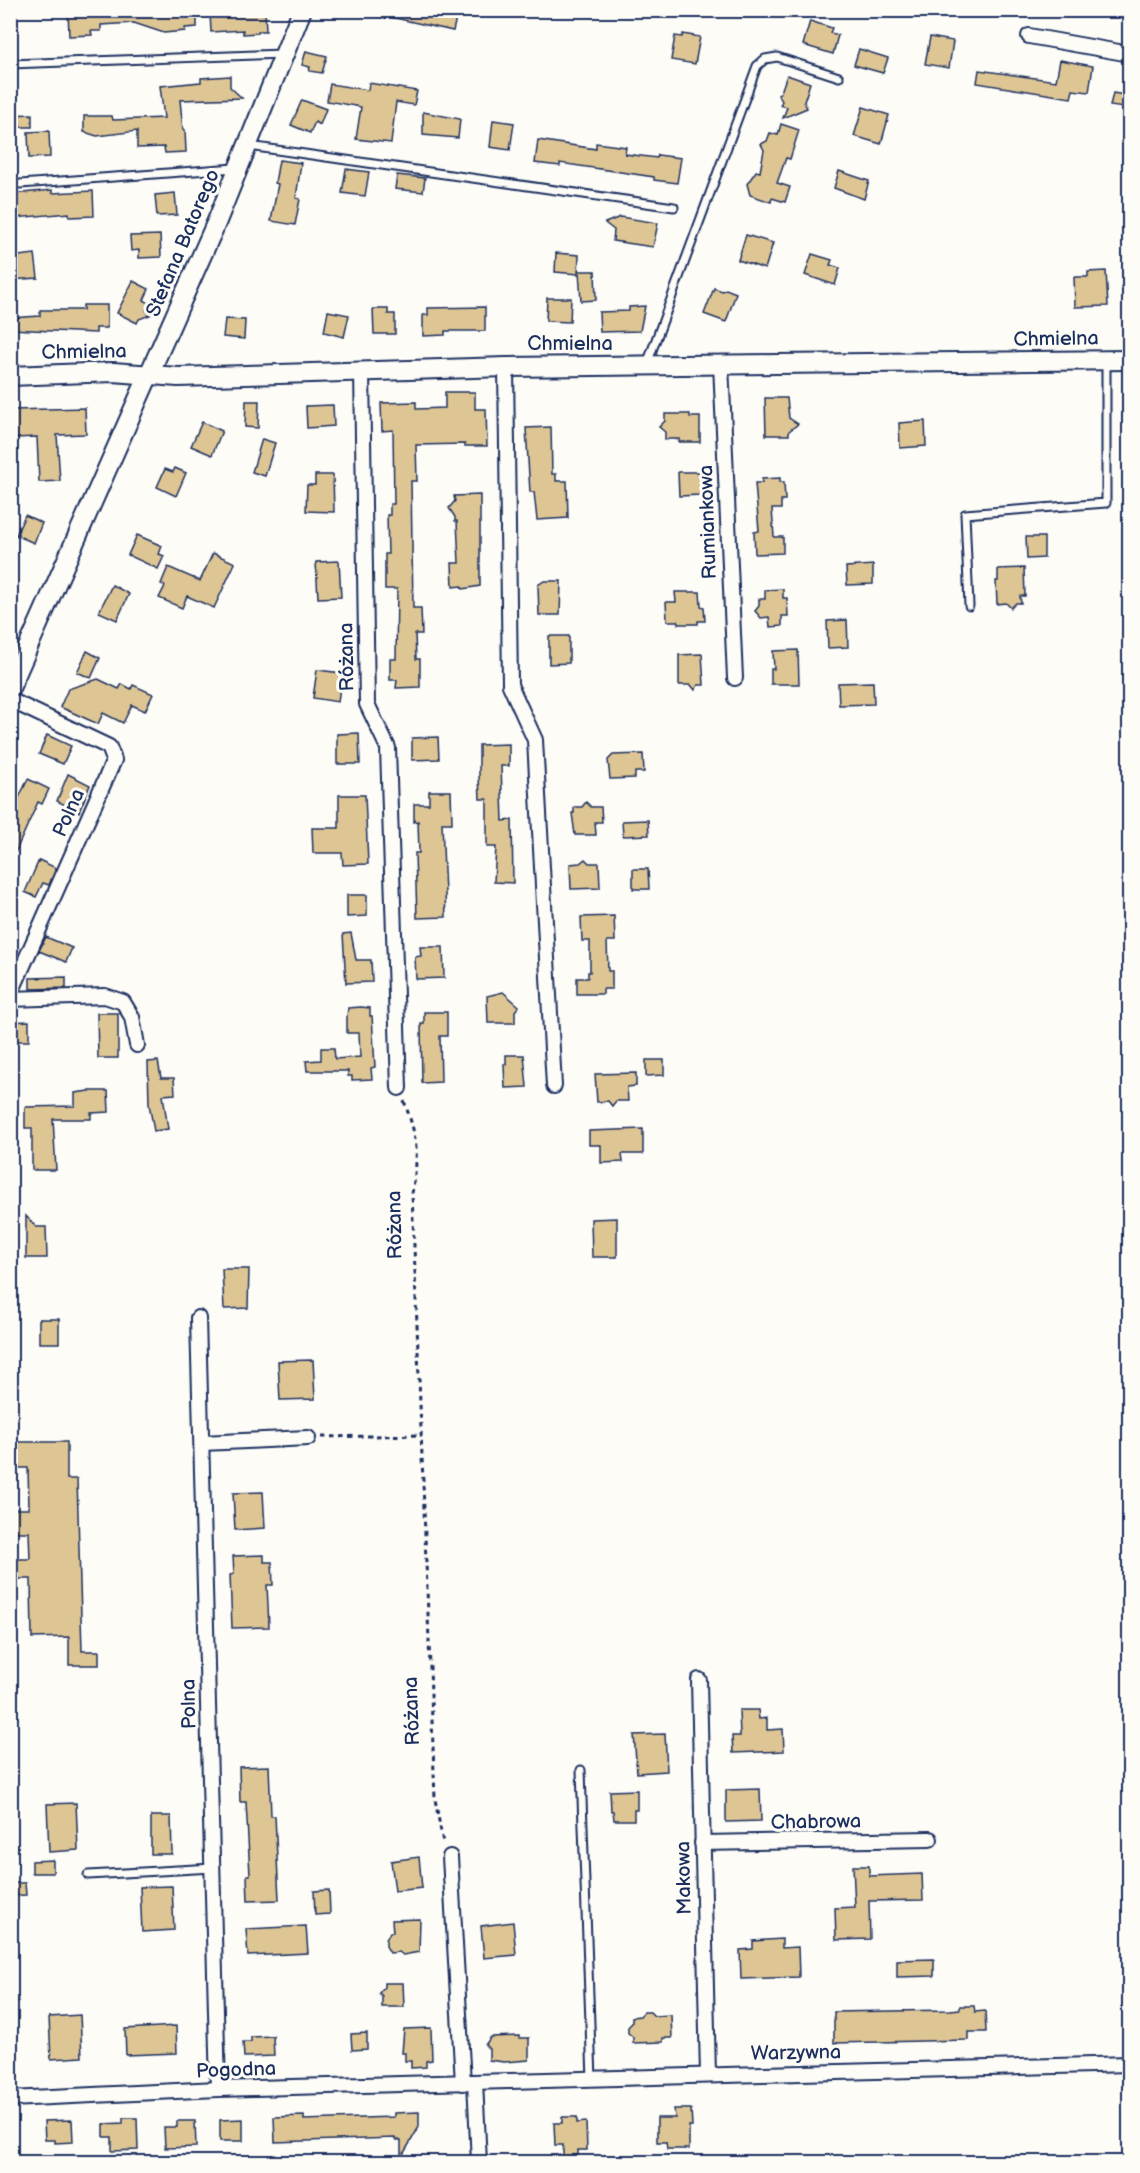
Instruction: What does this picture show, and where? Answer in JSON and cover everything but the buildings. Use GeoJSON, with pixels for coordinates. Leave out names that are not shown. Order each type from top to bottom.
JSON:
{"type":"FeatureCollection","features":[{"type":"Feature","properties":{"kind":"street","name":"Stefana Batorego"},"geometry":{"type":"LineString","coordinates":[[10,688],[240,168],[302,10]]}},
{"type":"Feature","properties":{"kind":"street"},"geometry":{"type":"LineString","coordinates":[[1029,36],[1130,54]]}},
{"type":"Feature","properties":{"kind":"street","name":"Chmielna"},"geometry":{"type":"LineString","coordinates":[[10,376],[113,372],[178,377],[506,367],[1130,360]]}},
{"type":"Feature","properties":{"kind":"street","name":"Rumiankowa"},"geometry":{"type":"LineString","coordinates":[[721,364],[735,678]]}},
{"type":"Feature","properties":{"kind":"street"},"geometry":{"type":"LineString","coordinates":[[506,367],[510,685],[535,740],[554,1086]]}},
{"type":"Feature","properties":{"kind":"street","name":"Różana"},"geometry":{"type":"LineString","coordinates":[[362,371],[367,704],[388,748],[399,1088]]}},
{"type":"Feature","properties":{"kind":"street","name":"Polna"},"geometry":{"type":"LineString","coordinates":[[10,700],[109,747],[114,760],[10,997]]}},
{"type":"Feature","properties":{"kind":"street"},"geometry":{"type":"LineString","coordinates":[[10,997],[105,996],[123,1002],[132,1017],[137,1045]]}},
{"type":"Feature","properties":{"kind":"street","name":"Polna"},"geometry":{"type":"LineString","coordinates":[[198,1318],[218,2089]]}},
{"type":"Feature","properties":{"kind":"street"},"geometry":{"type":"LineString","coordinates":[[202,1443],[308,1438]]}},
{"type":"Feature","properties":{"kind":"street","name":"Makowa"},"geometry":{"type":"LineString","coordinates":[[699,1680],[708,2075]]}},
{"type":"Feature","properties":{"kind":"street","name":"Chabrowa"},"geometry":{"type":"LineString","coordinates":[[702,1844],[930,1839]]}},
{"type":"Feature","properties":{"kind":"street"},"geometry":{"type":"LineString","coordinates":[[450,1857],[469,2083],[479,2163]]}},
{"type":"Feature","properties":{"kind":"street","name":"Warzywna"},"geometry":{"type":"LineString","coordinates":[[469,2083],[1130,2064]]}},
{"type":"Feature","properties":{"kind":"street","name":"Pogodna"},"geometry":{"type":"LineString","coordinates":[[10,2099],[218,2089],[469,2083]]}},
{"type":"Feature","properties":{"kind":"lane"},"geometry":{"type":"LineString","coordinates":[[10,64],[285,54]]}},
{"type":"Feature","properties":{"kind":"lane"},"geometry":{"type":"LineString","coordinates":[[646,366],[757,66],[765,59],[777,57],[839,76]]}},
{"type":"Feature","properties":{"kind":"lane"},"geometry":{"type":"LineString","coordinates":[[248,146],[674,207]]}},
{"type":"Feature","properties":{"kind":"lane"},"geometry":{"type":"LineString","coordinates":[[20,184],[240,168]]}},
{"type":"Feature","properties":{"kind":"lane"},"geometry":{"type":"LineString","coordinates":[[969,606],[965,514],[1106,502],[1106,361]]}},
{"type":"Feature","properties":{"kind":"lane"},"geometry":{"type":"LineString","coordinates":[[581,1770],[592,2080]]}},
{"type":"Feature","properties":{"kind":"lane"},"geometry":{"type":"LineString","coordinates":[[88,1875],[213,1868]]}},
{"type":"Feature","properties":{"kind":"path","name":"Różana"},"geometry":{"type":"LineString","coordinates":[[399,1088],[414,1127],[418,1157],[412,1193],[435,1799],[442,1840],[450,1857]]}},
{"type":"Feature","properties":{"kind":"path"},"geometry":{"type":"LineString","coordinates":[[308,1438],[422,1436]]}}]}
